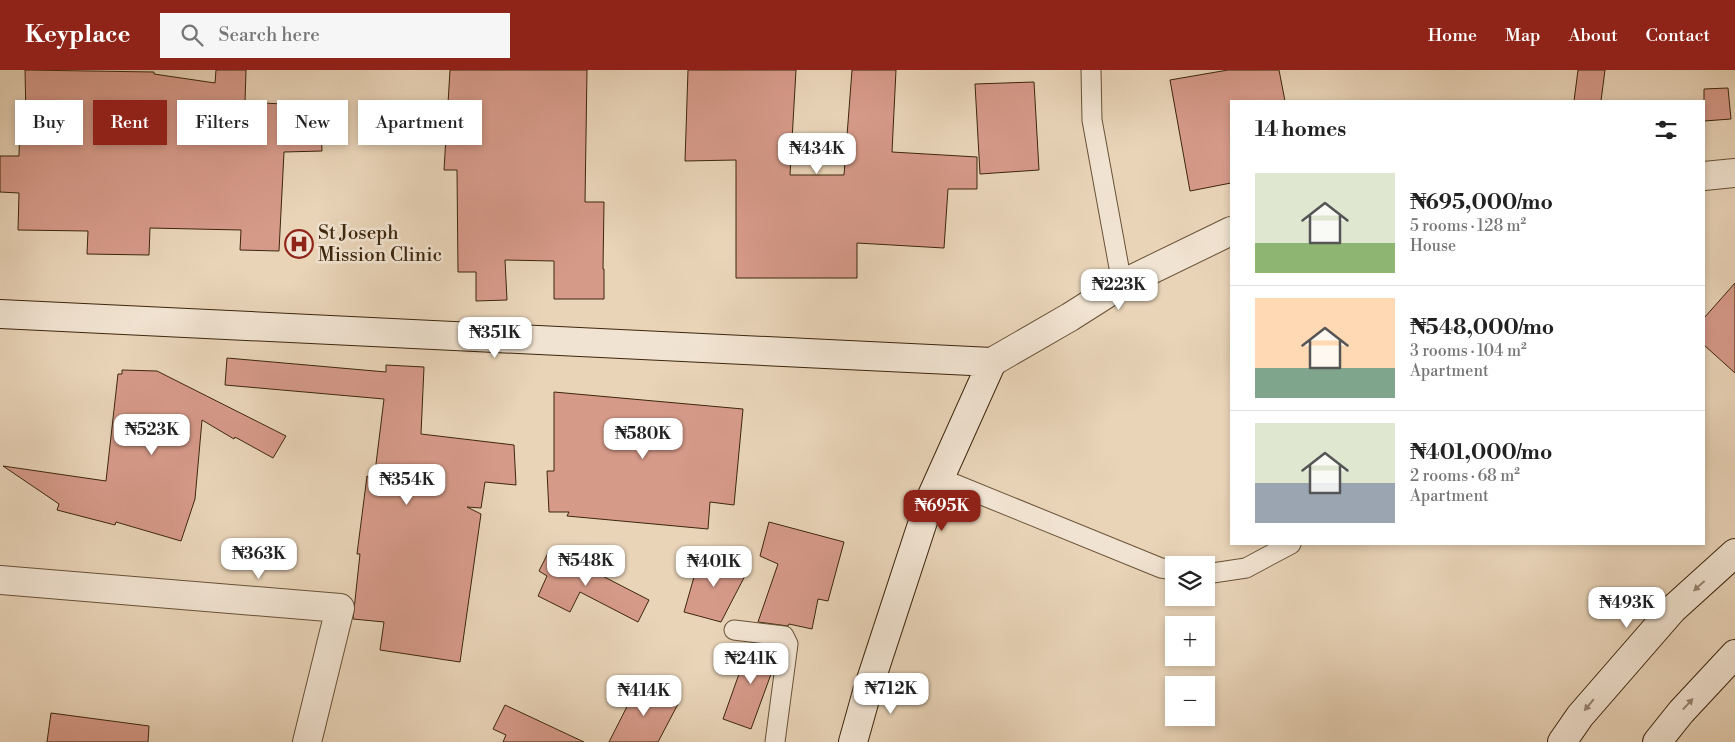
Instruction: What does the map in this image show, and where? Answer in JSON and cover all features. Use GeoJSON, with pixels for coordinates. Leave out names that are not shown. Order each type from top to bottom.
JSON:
{"type":"FeatureCollection","features":[{"type":"Feature","properties":{"kind":"main road"},"geometry":{"type":"LineString","coordinates":[[1705,176],[1735,173]]}},
{"type":"Feature","properties":{"kind":"main road"},"geometry":{"type":"LineString","coordinates":[[0,314],[992,362],[1070,317],[1122,284],[1230,231]]}},
{"type":"Feature","properties":{"kind":"main road"},"geometry":{"type":"LineString","coordinates":[[853,742],[867,692],[930,500],[992,362]]}},
{"type":"Feature","properties":{"kind":"main road"},"geometry":{"type":"LineString","coordinates":[[1562,742],[1580,716],[1673,609],[1735,553]]}},
{"type":"Feature","properties":{"kind":"main road"},"geometry":{"type":"LineString","coordinates":[[0,580],[340,608],[307,742]]}},
{"type":"Feature","properties":{"kind":"main road"},"geometry":{"type":"LineString","coordinates":[[1657,742],[1681,712],[1735,654]]}},
{"type":"Feature","properties":{"kind":"main road"},"geometry":{"type":"LineString","coordinates":[[867,692],[872,742]]}},
{"type":"Feature","properties":{"kind":"lane"},"geometry":{"type":"LineString","coordinates":[[1091,70],[1092,120],[1122,284]]}},
{"type":"Feature","properties":{"kind":"lane"},"geometry":{"type":"LineString","coordinates":[[940,478],[1165,569]]}},
{"type":"Feature","properties":{"kind":"lane"},"geometry":{"type":"LineString","coordinates":[[1215,573],[1246,568],[1289,545]]}},
{"type":"Feature","properties":{"kind":"lane"},"geometry":{"type":"LineString","coordinates":[[734,630],[784,636],[788,644],[775,742]]}},
{"type":"Feature","properties":{"kind":"building"},"geometry":{"type":"Polygon","coordinates":[[[25,70],[154,72],[154,74],[215,83],[216,70],[246,70],[245,100],[177,100],[177,145],[267,145],[267,103],[277,104],[277,145],[322,145],[322,151],[284,152],[279,251],[240,250],[241,230],[150,228],[149,255],[87,254],[88,231],[18,230],[19,193],[0,192],[0,156],[19,156],[19,145],[83,145],[83,100],[26,100],[25,70]]]}},
{"type":"Feature","properties":{"kind":"building"},"geometry":{"type":"Polygon","coordinates":[[[450,70],[587,70],[585,202],[604,202],[604,299],[554,299],[554,261],[505,260],[507,300],[476,301],[476,272],[458,272],[457,170],[444,170],[446,145],[482,145],[482,100],[448,100],[450,70]]]}},
{"type":"Feature","properties":{"kind":"building"},"geometry":{"type":"Polygon","coordinates":[[[688,70],[796,70],[790,175],[844,175],[852,70],[896,70],[892,152],[977,157],[977,189],[948,189],[944,248],[857,243],[857,278],[736,278],[736,160],[685,161],[688,70]]]}},
{"type":"Feature","properties":{"kind":"building"},"geometry":{"type":"Polygon","coordinates":[[[1228,70],[1279,70],[1285,100],[1230,100],[1230,183],[1190,191],[1170,80],[1228,70]]]}},
{"type":"Feature","properties":{"kind":"building"},"geometry":{"type":"Polygon","coordinates":[[[1578,70],[1605,70],[1601,100],[1574,100],[1578,70]]]}},
{"type":"Feature","properties":{"kind":"building"},"geometry":{"type":"Polygon","coordinates":[[[1034,82],[1039,170],[980,174],[975,84],[1034,82]]]}},
{"type":"Feature","properties":{"kind":"building"},"geometry":{"type":"Polygon","coordinates":[[[1728,88],[1731,119],[1705,121],[1704,89],[1728,88]]]}},
{"type":"Feature","properties":{"kind":"building"},"geometry":{"type":"Polygon","coordinates":[[[1735,283],[1735,373],[1705,346],[1705,317],[1735,283]]]}},
{"type":"Feature","properties":{"kind":"building"},"geometry":{"type":"Polygon","coordinates":[[[227,358],[386,372],[386,365],[424,367],[421,434],[514,445],[516,485],[485,482],[481,508],[467,507],[481,514],[460,662],[380,650],[384,622],[353,619],[360,554],[357,554],[367,476],[374,480],[384,399],[225,385],[227,358]]]}},
{"type":"Feature","properties":{"kind":"building"},"geometry":{"type":"Polygon","coordinates":[[[122,370],[157,371],[286,436],[273,458],[235,437],[234,439],[202,420],[195,499],[181,541],[116,522],[115,525],[57,510],[59,504],[3,466],[106,481],[118,374],[122,374],[122,370]]]}},
{"type":"Feature","properties":{"kind":"building"},"geometry":{"type":"Polygon","coordinates":[[[554,392],[743,409],[734,505],[710,502],[708,529],[567,516],[569,512],[549,512],[547,471],[554,471],[554,392]]]}},
{"type":"Feature","properties":{"kind":"building"},"geometry":{"type":"Polygon","coordinates":[[[769,522],[844,542],[828,601],[818,599],[812,629],[789,624],[788,626],[758,622],[778,564],[760,556],[769,522]]]}},
{"type":"Feature","properties":{"kind":"building"},"geometry":{"type":"Polygon","coordinates":[[[550,549],[649,600],[638,622],[580,592],[570,612],[538,596],[547,576],[539,571],[550,549]]]}},
{"type":"Feature","properties":{"kind":"building"},"geometry":{"type":"Polygon","coordinates":[[[700,556],[749,568],[721,622],[684,612],[700,556]]]}},
{"type":"Feature","properties":{"kind":"building"},"geometry":{"type":"Polygon","coordinates":[[[750,643],[776,646],[774,666],[751,729],[723,719],[750,643]]]}},
{"type":"Feature","properties":{"kind":"building"},"geometry":{"type":"Polygon","coordinates":[[[639,683],[678,704],[658,742],[609,742],[639,683]]]}},
{"type":"Feature","properties":{"kind":"building"},"geometry":{"type":"Polygon","coordinates":[[[505,705],[584,742],[503,742],[506,735],[493,729],[505,705]]]}},
{"type":"Feature","properties":{"kind":"building"},"geometry":{"type":"Polygon","coordinates":[[[51,713],[149,726],[148,742],[47,742],[51,713]]]}},
{"type":"Feature","properties":{"kind":"place","name":"St Joseph Mission Clinic"},"geometry":{"type":"Point","coordinates":[299,244]}}]}
